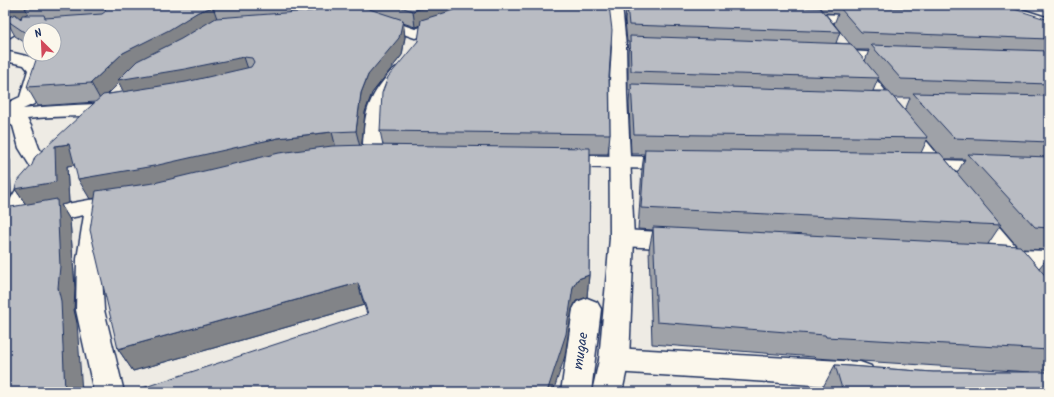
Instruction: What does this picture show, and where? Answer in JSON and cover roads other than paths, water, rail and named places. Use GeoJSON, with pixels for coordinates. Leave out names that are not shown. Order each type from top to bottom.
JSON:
{"type":"FeatureCollection","features":[{"type":"Feature","properties":{"kind":"street"},"geometry":{"type":"LineString","coordinates":[[8,32],[54,5]]}},
{"type":"Feature","properties":{"kind":"street"},"geometry":{"type":"LineString","coordinates":[[607,392],[614,360],[622,238],[621,162],[626,97],[627,48],[615,11]]}},
{"type":"Feature","properties":{"kind":"street"},"geometry":{"type":"LineString","coordinates":[[344,12],[413,46]]}},
{"type":"Feature","properties":{"kind":"street"},"geometry":{"type":"LineString","coordinates":[[814,12],[890,105],[936,166],[1049,303]]}},
{"type":"Feature","properties":{"kind":"street"},"geometry":{"type":"LineString","coordinates":[[788,18],[814,12],[875,19]]}},
{"type":"Feature","properties":{"kind":"street"},"geometry":{"type":"LineString","coordinates":[[982,12],[1049,22]]}},
{"type":"Feature","properties":{"kind":"street"},"geometry":{"type":"LineString","coordinates":[[997,14],[1049,34]]}},
{"type":"Feature","properties":{"kind":"street"},"geometry":{"type":"LineString","coordinates":[[351,158],[380,158],[375,112],[382,94],[413,46],[461,18]]}},
{"type":"Feature","properties":{"kind":"street"},"geometry":{"type":"LineString","coordinates":[[8,32],[22,31]]}},
{"type":"Feature","properties":{"kind":"street"},"geometry":{"type":"LineString","coordinates":[[818,55],[914,58]]}},
{"type":"Feature","properties":{"kind":"street"},"geometry":{"type":"LineString","coordinates":[[5,56],[28,61],[36,70],[28,100],[7,114]]}},
{"type":"Feature","properties":{"kind":"street"},"geometry":{"type":"LineString","coordinates":[[85,129],[118,95]]}},
{"type":"Feature","properties":{"kind":"street"},"geometry":{"type":"LineString","coordinates":[[7,114],[104,109],[135,103]]}},
{"type":"Feature","properties":{"kind":"street"},"geometry":{"type":"LineString","coordinates":[[866,105],[914,106]]}},
{"type":"Feature","properties":{"kind":"street"},"geometry":{"type":"LineString","coordinates":[[7,114],[20,122],[25,130],[28,145],[46,162],[33,185],[19,201],[16,217],[21,220],[29,219],[141,198]]}},
{"type":"Feature","properties":{"kind":"street"},"geometry":{"type":"LineString","coordinates":[[543,161],[692,163]]}},
{"type":"Feature","properties":{"kind":"street"},"geometry":{"type":"LineString","coordinates":[[905,165],[1049,170]]}},
{"type":"Feature","properties":{"kind":"street"},"geometry":{"type":"LineString","coordinates":[[96,206],[89,259],[90,310],[109,392]]}},
{"type":"Feature","properties":{"kind":"street"},"geometry":{"type":"LineString","coordinates":[[622,238],[702,242]]}},
{"type":"Feature","properties":{"kind":"street"},"geometry":{"type":"LineString","coordinates":[[980,257],[1049,260]]}},
{"type":"Feature","properties":{"kind":"street","name":"mugae"},"geometry":{"type":"LineString","coordinates":[[576,392],[587,309]]}},
{"type":"Feature","properties":{"kind":"street"},"geometry":{"type":"LineString","coordinates":[[614,360],[883,377]]}}]}
